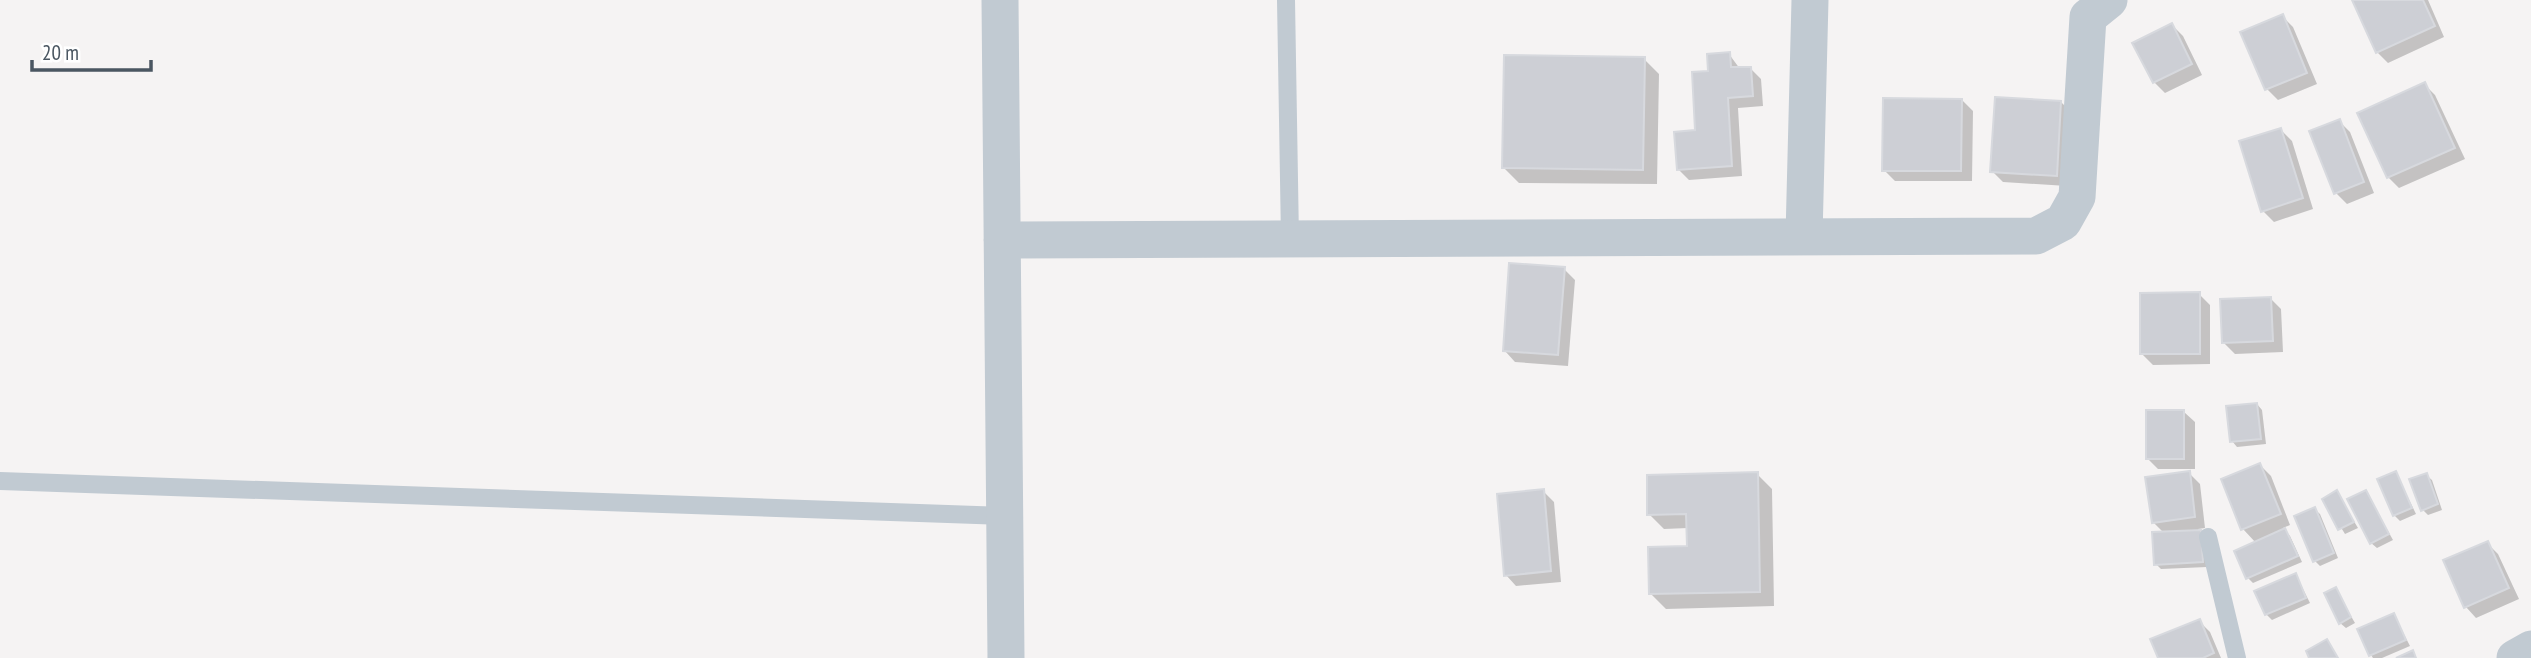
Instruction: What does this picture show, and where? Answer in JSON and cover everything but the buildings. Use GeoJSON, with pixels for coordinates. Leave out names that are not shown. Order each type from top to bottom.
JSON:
{"type":"FeatureCollection","features":[{"type":"Feature","properties":{"kind":"street"},"geometry":{"type":"LineString","coordinates":[[1000,0],[1006,658]]}},
{"type":"Feature","properties":{"kind":"street"},"geometry":{"type":"LineString","coordinates":[[1804,236],[1810,0]]}},
{"type":"Feature","properties":{"kind":"street"},"geometry":{"type":"LineString","coordinates":[[1002,240],[2036,236],[2063,222],[2077,197],[2088,18],[2109,0]]}},
{"type":"Feature","properties":{"kind":"street"},"geometry":{"type":"LineString","coordinates":[[2515,658],[2531,649]]}},
{"type":"Feature","properties":{"kind":"lane"},"geometry":{"type":"LineString","coordinates":[[1286,0],[1290,239]]}},
{"type":"Feature","properties":{"kind":"lane"},"geometry":{"type":"LineString","coordinates":[[0,481],[1005,516]]}},
{"type":"Feature","properties":{"kind":"lane"},"geometry":{"type":"LineString","coordinates":[[2208,537],[2237,658]]}}]}
